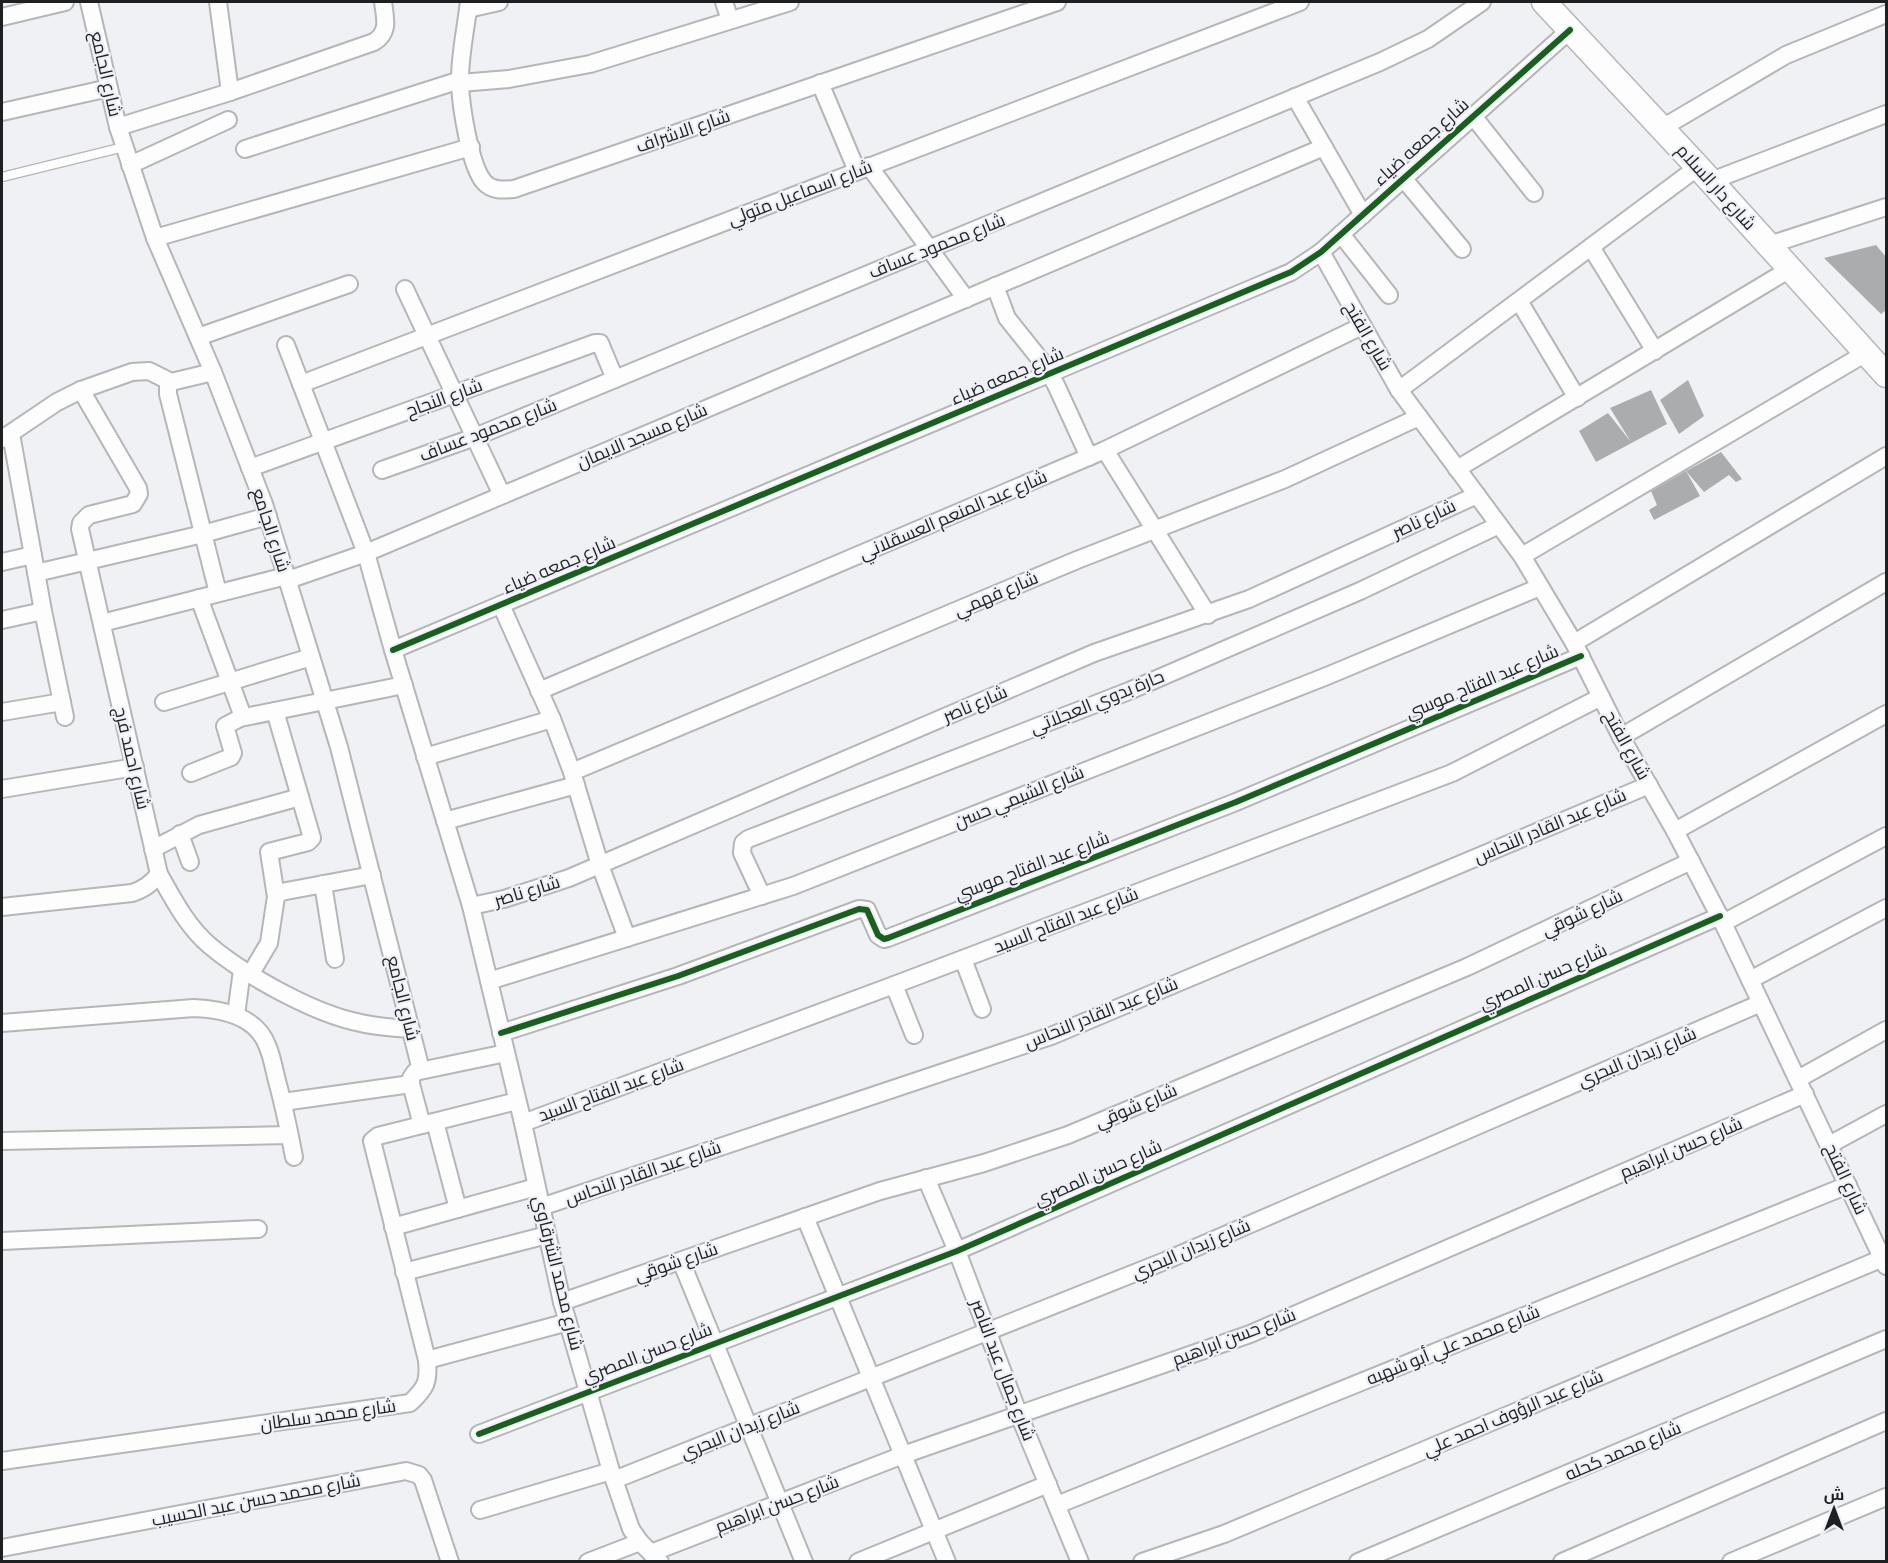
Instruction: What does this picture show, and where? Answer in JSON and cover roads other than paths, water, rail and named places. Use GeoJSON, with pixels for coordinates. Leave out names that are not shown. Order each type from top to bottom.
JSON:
{"type":"FeatureCollection","features":[{"type":"Feature","properties":{"kind":"main road","name":"شارع دار السلام"},"geometry":{"type":"LineString","coordinates":[[1544,2],[1705,174],[1790,269],[1874,353],[1887,375]]}},
{"type":"Feature","properties":{"kind":"street"},"geometry":{"type":"LineString","coordinates":[[2,17],[65,2]]}},
{"type":"Feature","properties":{"kind":"street","name":"شارع الجامع"},"geometry":{"type":"LineString","coordinates":[[89,2],[118,127],[155,238],[213,372],[268,516],[339,747],[422,1070]]}},
{"type":"Feature","properties":{"kind":"street"},"geometry":{"type":"LineString","coordinates":[[218,2],[230,92]]}},
{"type":"Feature","properties":{"kind":"street"},"geometry":{"type":"LineString","coordinates":[[118,127],[230,92],[374,42],[381,38],[386,30],[383,2]]}},
{"type":"Feature","properties":{"kind":"street"},"geometry":{"type":"LineString","coordinates":[[468,5],[499,2]]}},
{"type":"Feature","properties":{"kind":"street"},"geometry":{"type":"LineString","coordinates":[[724,2],[730,20]]}},
{"type":"Feature","properties":{"kind":"street"},"geometry":{"type":"LineString","coordinates":[[245,149],[460,82],[509,79],[590,64],[790,2]]}},
{"type":"Feature","properties":{"kind":"street","name":"شارع الاشراف"},"geometry":{"type":"LineString","coordinates":[[468,5],[460,82],[465,127],[477,171],[485,184],[499,191],[514,189],[1057,2]]}},
{"type":"Feature","properties":{"kind":"street","name":"شارع اسماعيل متولي"},"geometry":{"type":"LineString","coordinates":[[301,384],[1300,2]]}},
{"type":"Feature","properties":{"kind":"street","name":"شارع محمود عساف"},"geometry":{"type":"LineString","coordinates":[[382,470],[475,437],[1380,62],[1428,39],[1482,2]]}},
{"type":"Feature","properties":{"kind":"street"},"geometry":{"type":"LineString","coordinates":[[1662,128],[1786,55],[1887,14]]}},
{"type":"Feature","properties":{"kind":"street","name":"شارع جمعه ضياء"},"geometry":{"type":"LineString","coordinates":[[393,650],[1050,375],[1301,267],[1363,215],[1570,30]]}},
{"type":"Feature","properties":{"kind":"street"},"geometry":{"type":"LineString","coordinates":[[820,83],[863,169],[929,249],[966,299]]}},
{"type":"Feature","properties":{"kind":"street"},"geometry":{"type":"LineString","coordinates":[[2,112],[109,88]]}},
{"type":"Feature","properties":{"kind":"street"},"geometry":{"type":"LineString","coordinates":[[1295,98],[1363,215]]}},
{"type":"Feature","properties":{"kind":"street"},"geometry":{"type":"LineString","coordinates":[[1399,390],[1591,247],[1705,174],[1887,114]]}},
{"type":"Feature","properties":{"kind":"street"},"geometry":{"type":"LineString","coordinates":[[1473,116],[1534,193]]}},
{"type":"Feature","properties":{"kind":"street"},"geometry":{"type":"LineString","coordinates":[[130,165],[228,120]]}},
{"type":"Feature","properties":{"kind":"street"},"geometry":{"type":"LineString","coordinates":[[155,238],[471,147]]}},
{"type":"Feature","properties":{"kind":"street","name":"شارع مسجد الايمان"},"geometry":{"type":"LineString","coordinates":[[102,623],[287,578],[366,553],[1324,147]]}},
{"type":"Feature","properties":{"kind":"street"},"geometry":{"type":"LineString","coordinates":[[1403,178],[1462,249]]}},
{"type":"Feature","properties":{"kind":"street"},"geometry":{"type":"LineString","coordinates":[[1769,245],[1887,207]]}},
{"type":"Feature","properties":{"kind":"street"},"geometry":{"type":"LineString","coordinates":[[1341,234],[1389,295]]}},
{"type":"Feature","properties":{"kind":"street"},"geometry":{"type":"LineString","coordinates":[[1591,247],[1655,351]]}},
{"type":"Feature","properties":{"kind":"street","name":"شارع الفتح"},"geometry":{"type":"LineString","coordinates":[[1321,252],[1399,390],[1522,556],[1577,650],[1621,737],[1675,831],[1721,919],[1848,1185],[1884,1255]]}},
{"type":"Feature","properties":{"kind":"street"},"geometry":{"type":"LineString","coordinates":[[1457,469],[1790,269]]}},
{"type":"Feature","properties":{"kind":"street"},"geometry":{"type":"LineString","coordinates":[[198,337],[349,284]]}},
{"type":"Feature","properties":{"kind":"street"},"geometry":{"type":"LineString","coordinates":[[995,286],[1007,318],[1050,375],[1089,457]]}},
{"type":"Feature","properties":{"kind":"street"},"geometry":{"type":"LineString","coordinates":[[405,289],[502,495]]}},
{"type":"Feature","properties":{"kind":"street"},"geometry":{"type":"LineString","coordinates":[[1519,301],[1577,398]]}},
{"type":"Feature","properties":{"kind":"street","name":"شارع عبد المنعم العسقلاني"},"geometry":{"type":"LineString","coordinates":[[539,691],[1105,450],[1362,326]]}},
{"type":"Feature","properties":{"kind":"street","name":"شارع النجاح"},"geometry":{"type":"LineString","coordinates":[[250,468],[598,342],[615,379]]}},
{"type":"Feature","properties":{"kind":"street","name":"شارع محمد الشرقاوي"},"geometry":{"type":"LineString","coordinates":[[286,345],[366,553],[471,906],[523,1123],[562,1302],[631,1529],[651,1552]]}},
{"type":"Feature","properties":{"kind":"street"},"geometry":{"type":"LineString","coordinates":[[1522,556],[1874,353]]}},
{"type":"Feature","properties":{"kind":"street"},"geometry":{"type":"LineString","coordinates":[[2,712],[64,709],[6,436],[57,402],[81,390],[140,370],[149,371],[171,382],[213,372]]}},
{"type":"Feature","properties":{"kind":"street"},"geometry":{"type":"LineString","coordinates":[[171,382],[168,394],[218,593]]}},
{"type":"Feature","properties":{"kind":"street","name":"شارع احمد فرج"},"geometry":{"type":"LineString","coordinates":[[81,390],[138,488],[139,494],[133,504],[89,515],[84,518],[80,529],[159,874],[180,911],[208,944],[246,972],[321,1010],[380,1027],[411,1029]]}},
{"type":"Feature","properties":{"kind":"street","name":"شارع فهمي"},"geometry":{"type":"LineString","coordinates":[[445,820],[574,778],[1077,560],[1285,479],[1419,417]]}},
{"type":"Feature","properties":{"kind":"street"},"geometry":{"type":"LineString","coordinates":[[1105,450],[1208,615]]}},
{"type":"Feature","properties":{"kind":"street"},"geometry":{"type":"LineString","coordinates":[[1577,650],[1887,456]]}},
{"type":"Feature","properties":{"kind":"street","name":"شارع ناصر"},"geometry":{"type":"LineString","coordinates":[[471,906],[537,890],[600,865],[1094,653],[1208,615],[1259,595],[1477,495]]}},
{"type":"Feature","properties":{"kind":"street"},"geometry":{"type":"LineString","coordinates":[[36,573],[203,534],[268,516]]}},
{"type":"Feature","properties":{"kind":"street","name":"حارة بدوي العجلاتي"},"geometry":{"type":"LineString","coordinates":[[762,896],[742,853],[743,843],[748,839],[1128,691],[1360,591],[1499,525]]}},
{"type":"Feature","properties":{"kind":"street"},"geometry":{"type":"LineString","coordinates":[[2,562],[33,555]]}},
{"type":"Feature","properties":{"kind":"street"},"geometry":{"type":"LineString","coordinates":[[1621,737],[1887,582]]}},
{"type":"Feature","properties":{"kind":"street","name":"شارع الشيمي حسن"},"geometry":{"type":"LineString","coordinates":[[489,981],[793,886],[1327,676],[1540,586]]}},
{"type":"Feature","properties":{"kind":"street"},"geometry":{"type":"LineString","coordinates":[[199,598],[241,710],[240,718]]}},
{"type":"Feature","properties":{"kind":"street"},"geometry":{"type":"LineString","coordinates":[[501,605],[552,719],[574,778],[600,865],[627,938]]}},
{"type":"Feature","properties":{"kind":"street"},"geometry":{"type":"LineString","coordinates":[[2,620],[43,611]]}},
{"type":"Feature","properties":{"kind":"street","name":"شارع عبد الفتاح موسي"},"geometry":{"type":"LineString","coordinates":[[501,1033],[678,976],[859,909],[867,910],[878,935],[884,939],[888,938],[1236,802],[1577,650]]}},
{"type":"Feature","properties":{"kind":"street"},"geometry":{"type":"LineString","coordinates":[[164,702],[311,657]]}},
{"type":"Feature","properties":{"kind":"street"},"geometry":{"type":"LineString","coordinates":[[191,773],[231,757],[233,753],[225,726],[240,718],[404,685]]}},
{"type":"Feature","properties":{"kind":"street","name":"شارع عبد الفتاح السيد"},"geometry":{"type":"LineString","coordinates":[[523,1123],[1452,773],[1601,697]]}},
{"type":"Feature","properties":{"kind":"street"},"geometry":{"type":"LineString","coordinates":[[236,1015],[246,972],[269,943],[276,897],[269,852],[308,842],[312,838],[275,711]]}},
{"type":"Feature","properties":{"kind":"street"},"geometry":{"type":"LineString","coordinates":[[1675,831],[1887,714]]}},
{"type":"Feature","properties":{"kind":"street"},"geometry":{"type":"LineString","coordinates":[[426,757],[552,719]]}},
{"type":"Feature","properties":{"kind":"street"},"geometry":{"type":"LineString","coordinates":[[2,789],[135,767]]}},
{"type":"Feature","properties":{"kind":"street","name":"شارع عبد القادر النحاس"},"geometry":{"type":"LineString","coordinates":[[541,1207],[1051,1036],[1648,785]]}},
{"type":"Feature","properties":{"kind":"street"},"geometry":{"type":"LineString","coordinates":[[153,849],[210,821],[300,797]]}},
{"type":"Feature","properties":{"kind":"street"},"geometry":{"type":"LineString","coordinates":[[180,834],[190,862]]}},
{"type":"Feature","properties":{"kind":"street","name":"شارع حسن المصري"},"geometry":{"type":"LineString","coordinates":[[479,1434],[957,1251],[1721,919],[1887,836]]}},
{"type":"Feature","properties":{"kind":"street","name":"شارع شوقي"},"geometry":{"type":"LineString","coordinates":[[562,1302],[880,1191],[1016,1153],[1068,1135],[1467,967],[1691,861]]}},
{"type":"Feature","properties":{"kind":"street"},"geometry":{"type":"LineString","coordinates":[[2,907],[132,893],[152,883],[159,874]]}},
{"type":"Feature","properties":{"kind":"street"},"geometry":{"type":"LineString","coordinates":[[276,897],[288,890],[372,875]]}},
{"type":"Feature","properties":{"kind":"street"},"geometry":{"type":"LineString","coordinates":[[322,884],[335,959]]}},
{"type":"Feature","properties":{"kind":"street"},"geometry":{"type":"LineString","coordinates":[[1750,980],[1887,908]]}},
{"type":"Feature","properties":{"kind":"street"},"geometry":{"type":"LineString","coordinates":[[963,959],[982,1010]]}},
{"type":"Feature","properties":{"kind":"street"},"geometry":{"type":"LineString","coordinates":[[894,985],[914,1035]]}},
{"type":"Feature","properties":{"kind":"street","name":"شارع زيدان البحري"},"geometry":{"type":"LineString","coordinates":[[480,1510],[613,1475],[871,1378],[1165,1261],[1761,1003]]}},
{"type":"Feature","properties":{"kind":"street"},"geometry":{"type":"LineString","coordinates":[[2,1023],[194,1008],[215,1008],[236,1015],[255,1027],[267,1043],[283,1102],[294,1157]]}},
{"type":"Feature","properties":{"kind":"street","name":"شارع حسن ابراهيم"},"geometry":{"type":"LineString","coordinates":[[588,1562],[651,1552],[903,1455],[1250,1334],[1801,1086],[1887,1030]]}},
{"type":"Feature","properties":{"kind":"street"},"geometry":{"type":"LineString","coordinates":[[458,1209],[429,1124],[411,1084],[411,1078],[415,1072],[422,1070],[506,1053]]}},
{"type":"Feature","properties":{"kind":"street"},"geometry":{"type":"LineString","coordinates":[[283,1102],[411,1084]]}},
{"type":"Feature","properties":{"kind":"street","name":"شارع محمد سلطان"},"geometry":{"type":"LineString","coordinates":[[2,1461],[410,1402],[423,1392],[429,1376],[427,1360],[372,1141],[374,1137],[517,1101]]}},
{"type":"Feature","properties":{"kind":"street"},"geometry":{"type":"LineString","coordinates":[[1829,1145],[1887,1114]]}},
{"type":"Feature","properties":{"kind":"street"},"geometry":{"type":"LineString","coordinates":[[2,1141],[290,1135]]}},
{"type":"Feature","properties":{"kind":"street","name":"شارع جمال عبد الناصر"},"geometry":{"type":"LineString","coordinates":[[926,1178],[957,1251],[1019,1415],[1080,1562]]}},
{"type":"Feature","properties":{"kind":"street","name":"شارع محمد علي أبو شهبه"},"geometry":{"type":"LineString","coordinates":[[1057,1505],[1848,1185]]}},
{"type":"Feature","properties":{"kind":"street"},"geometry":{"type":"LineString","coordinates":[[393,1227],[536,1187]]}},
{"type":"Feature","properties":{"kind":"street"},"geometry":{"type":"LineString","coordinates":[[806,1217],[947,1562]]}},
{"type":"Feature","properties":{"kind":"street"},"geometry":{"type":"LineString","coordinates":[[2,1241],[258,1228]]}},
{"type":"Feature","properties":{"kind":"street"},"geometry":{"type":"LineString","coordinates":[[404,1272],[547,1235]]}},
{"type":"Feature","properties":{"kind":"street","name":"شارع عبد الرؤوف احمد علي"},"geometry":{"type":"LineString","coordinates":[[1142,1562],[1224,1534],[1884,1255]]}},
{"type":"Feature","properties":{"kind":"street"},"geometry":{"type":"LineString","coordinates":[[681,1260],[804,1562]]}},
{"type":"Feature","properties":{"kind":"street"},"geometry":{"type":"LineString","coordinates":[[427,1360],[568,1322]]}},
{"type":"Feature","properties":{"kind":"street","name":"شارع محمد كحله"},"geometry":{"type":"LineString","coordinates":[[1358,1562],[1887,1339]]}},
{"type":"Feature","properties":{"kind":"street"},"geometry":{"type":"LineString","coordinates":[[1562,1562],[1887,1421]]}},
{"type":"Feature","properties":{"kind":"street","name":"شارع محمد حسن عبد الحسيب"},"geometry":{"type":"LineString","coordinates":[[2,1548],[406,1471],[419,1475],[423,1480],[450,1562]]}},
{"type":"Feature","properties":{"kind":"street"},"geometry":{"type":"LineString","coordinates":[[858,1562],[1048,1484]]}},
{"type":"Feature","properties":{"kind":"street"},"geometry":{"type":"LineString","coordinates":[[1731,1562],[1887,1497]]}},
{"type":"Feature","properties":{"kind":"lane"},"geometry":{"type":"LineString","coordinates":[[2,177],[124,147]]}}]}
